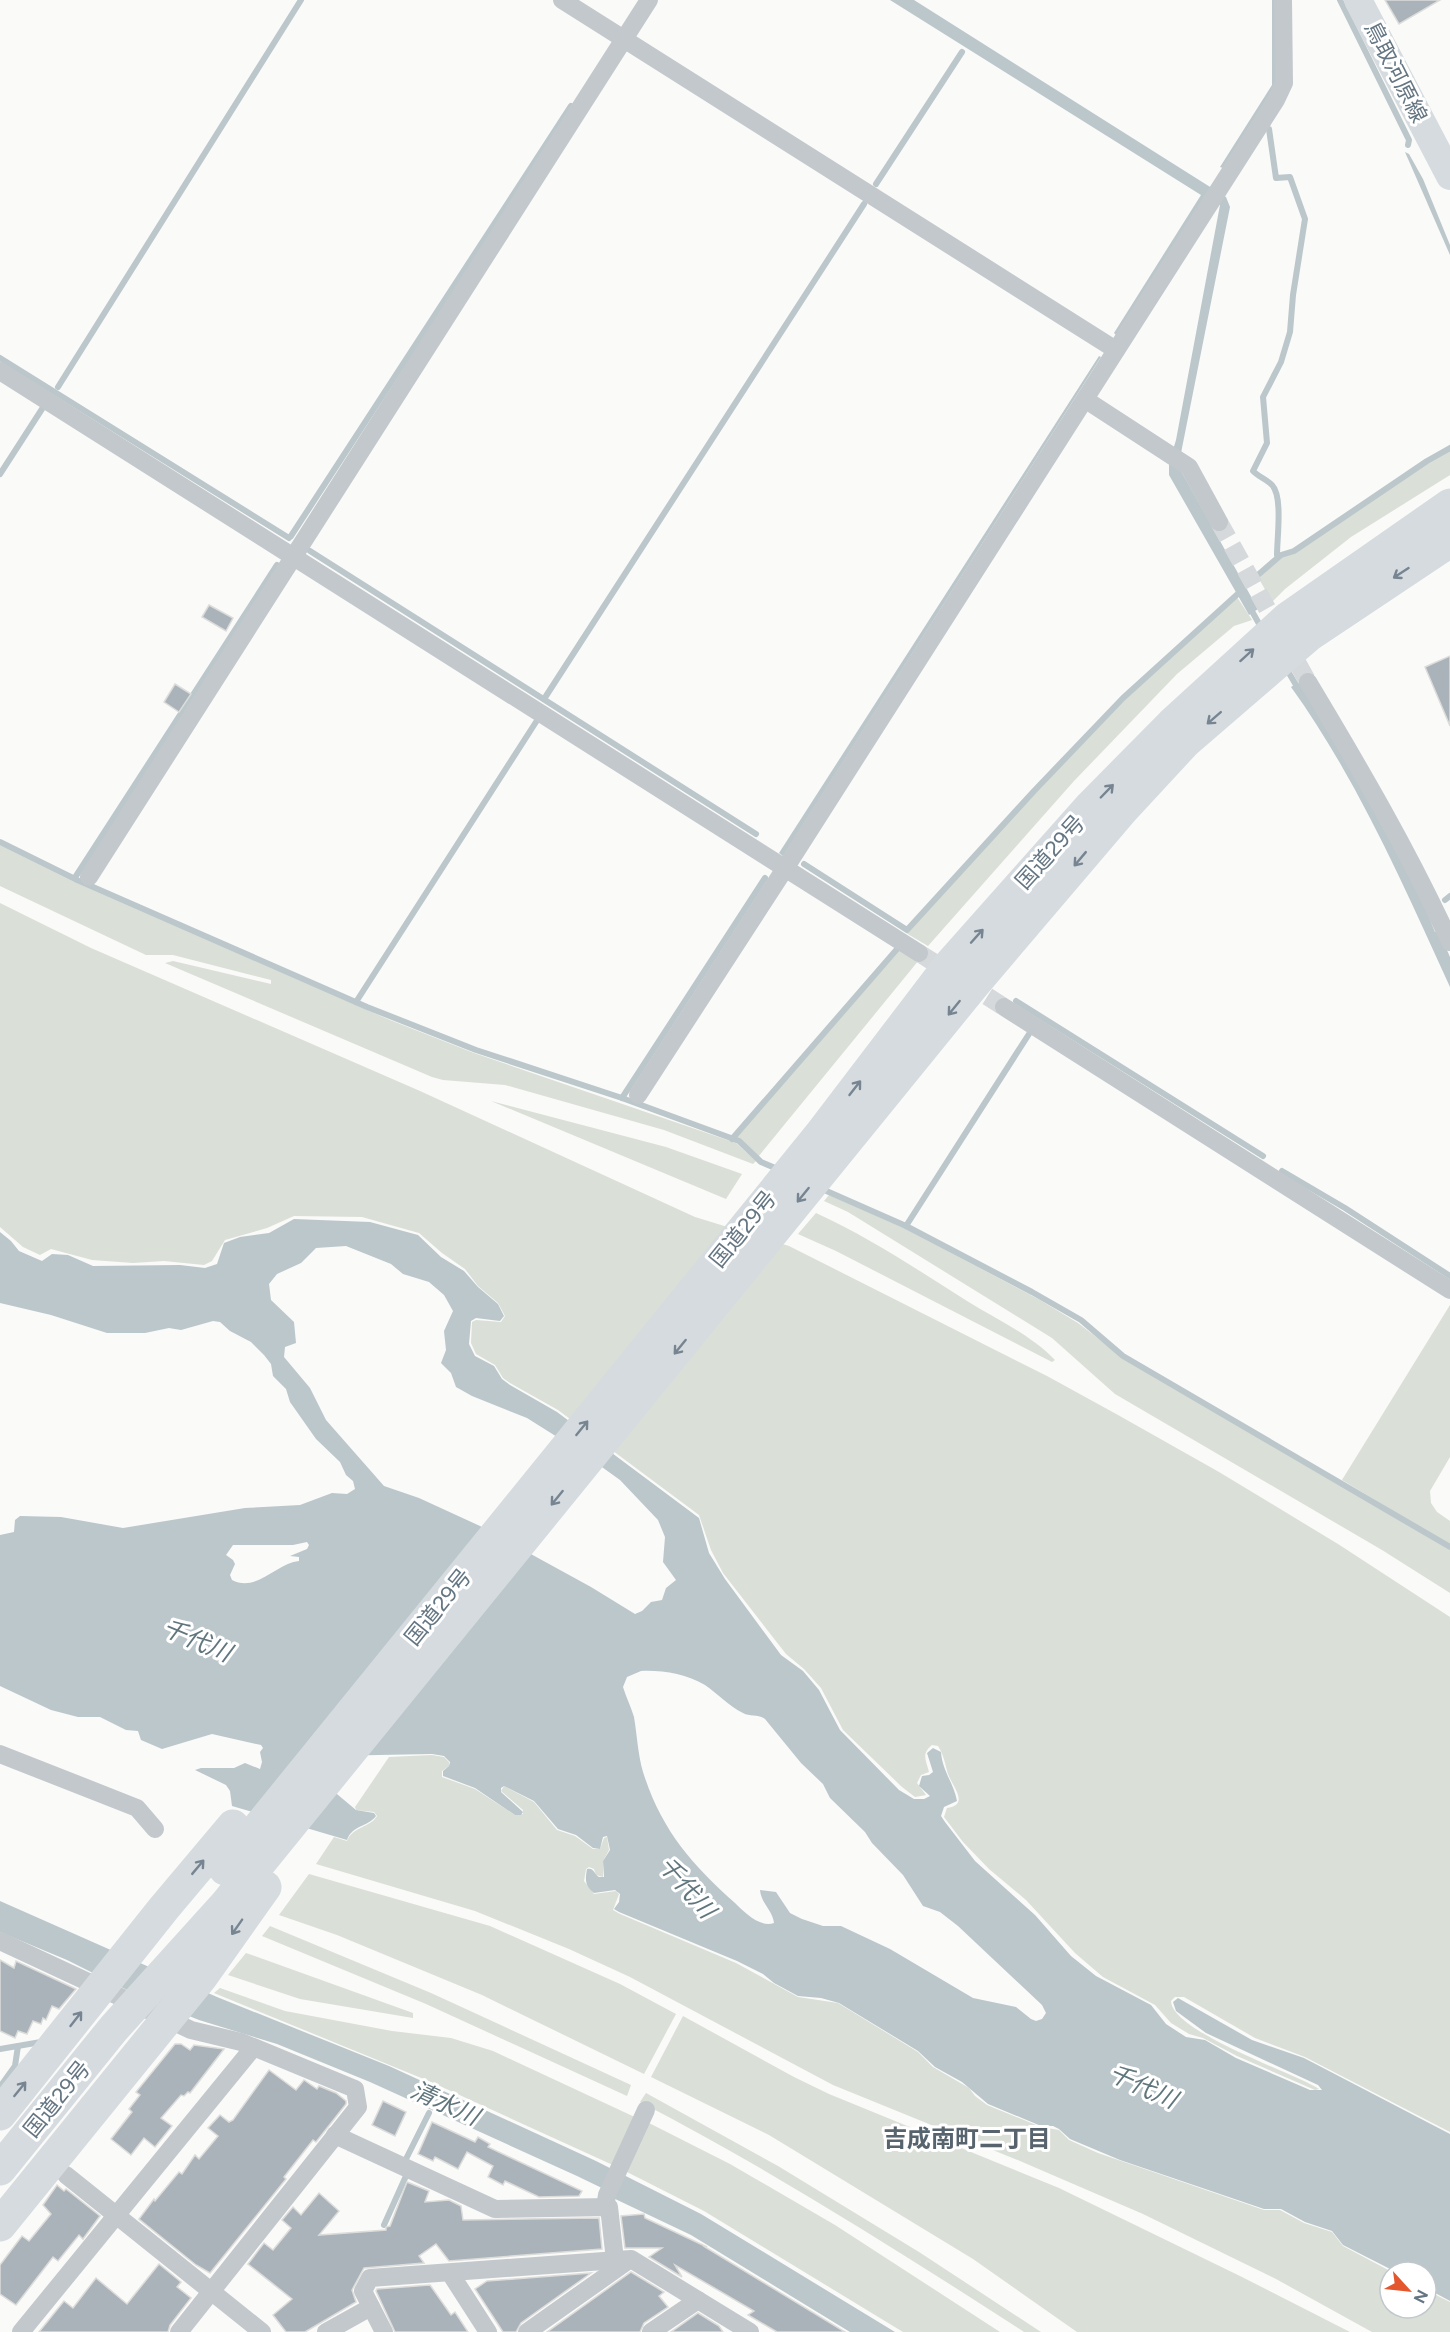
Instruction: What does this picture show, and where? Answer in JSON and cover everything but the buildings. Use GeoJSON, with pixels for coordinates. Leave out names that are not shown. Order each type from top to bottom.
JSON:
{"type":"FeatureCollection","features":[{"type":"Feature","properties":{"kind":"highway","name":"国道29号"},"geometry":{"type":"LineString","coordinates":[[0,2169],[122,2034],[428,1656],[830,1142],[948,967],[1091,806],[1172,724],[1288,618],[1450,505]]}},
{"type":"Feature","properties":{"kind":"highway","name":"国道29号"},"geometry":{"type":"LineString","coordinates":[[122,2034],[212,1885],[545,1473],[830,1142],[981,975],[1122,810],[1185,742],[1309,635],[1450,541]]}},
{"type":"Feature","properties":{"kind":"highway"},"geometry":{"type":"LineString","coordinates":[[0,2114],[164,1908],[511,1495],[545,1473]]}},
{"type":"Feature","properties":{"kind":"highway"},"geometry":{"type":"LineString","coordinates":[[0,2225],[60,2167],[202,1977],[428,1656]]}},
{"type":"Feature","properties":{"kind":"highway"},"geometry":{"type":"LineString","coordinates":[[0,2197],[122,2034]]}},
{"type":"Feature","properties":{"kind":"main road","name":"鳥取河原線"},"geometry":{"type":"LineString","coordinates":[[1358,0],[1450,176]]}},
{"type":"Feature","properties":{"kind":"street"},"geometry":{"type":"LineString","coordinates":[[562,0],[1116,350]]}},
{"type":"Feature","properties":{"kind":"street"},"geometry":{"type":"LineString","coordinates":[[89,877],[292,555],[649,0]]}},
{"type":"Feature","properties":{"kind":"street"},"geometry":{"type":"LineString","coordinates":[[638,1095],[1086,400],[1276,100],[1284,83],[1283,0]]}},
{"type":"Feature","properties":{"kind":"street"},"geometry":{"type":"LineString","coordinates":[[0,371],[919,953]]}},
{"type":"Feature","properties":{"kind":"street"},"geometry":{"type":"LineString","coordinates":[[1086,400],[1189,467],[1218,522]]}},
{"type":"Feature","properties":{"kind":"street"},"geometry":{"type":"LineString","coordinates":[[1308,682],[1374,792],[1431,900],[1450,942]]}},
{"type":"Feature","properties":{"kind":"street"},"geometry":{"type":"LineString","coordinates":[[1004,1006],[1450,1290]]}},
{"type":"Feature","properties":{"kind":"street"},"geometry":{"type":"LineString","coordinates":[[0,1754],[136,1808],[154,1829]]}},
{"type":"Feature","properties":{"kind":"street"},"geometry":{"type":"LineString","coordinates":[[0,1941],[191,2030],[241,2042],[355,2089],[358,2107],[179,2332]]}},
{"type":"Feature","properties":{"kind":"street"},"geometry":{"type":"LineString","coordinates":[[28,2330],[116,2215],[253,2048]]}},
{"type":"Feature","properties":{"kind":"street"},"geometry":{"type":"LineString","coordinates":[[606,2201],[646,2110]]}},
{"type":"Feature","properties":{"kind":"street"},"geometry":{"type":"LineString","coordinates":[[335,2135],[495,2209],[606,2201]]}},
{"type":"Feature","properties":{"kind":"street"},"geometry":{"type":"LineString","coordinates":[[60,2167],[262,2332]]}},
{"type":"Feature","properties":{"kind":"street"},"geometry":{"type":"LineString","coordinates":[[606,2201],[623,2260]]}},
{"type":"Feature","properties":{"kind":"street"},"geometry":{"type":"LineString","coordinates":[[527,2332],[623,2260]]}},
{"type":"Feature","properties":{"kind":"street"},"geometry":{"type":"LineString","coordinates":[[384,2332],[363,2291],[370,2278],[623,2260],[750,2332]]}},
{"type":"Feature","properties":{"kind":"street"},"geometry":{"type":"LineString","coordinates":[[450,2273],[488,2332]]}},
{"type":"Feature","properties":{"kind":"street"},"geometry":{"type":"LineString","coordinates":[[651,2332],[698,2301]]}},
{"type":"Feature","properties":{"kind":"street"},"geometry":{"type":"LineString","coordinates":[[326,2332],[371,2307]]}},
{"type":"Feature","properties":{"kind":"shaded area"},"geometry":{"type":"Polygon","coordinates":[[[1450,450],[1450,475],[1351,537],[1272,602],[1258,577],[1281,556],[1294,552],[1450,450]]]}},
{"type":"Feature","properties":{"kind":"shaded area"},"geometry":{"type":"Polygon","coordinates":[[[1237,597],[1252,620],[1234,626],[1177,674],[1074,781],[928,946],[906,933],[1124,699],[1237,597]]]}},
{"type":"Feature","properties":{"kind":"shaded area"},"geometry":{"type":"Polygon","coordinates":[[[0,845],[72,881],[390,1020],[474,1053],[736,1143],[756,1161],[753,1164],[664,1130],[505,1085],[432,1077],[165,963],[173,961],[271,984],[271,980],[173,955],[146,955],[0,886],[0,845]]]}},
{"type":"Feature","properties":{"kind":"shaded area"},"geometry":{"type":"Polygon","coordinates":[[[0,903],[91,948],[420,1091],[695,1217],[789,1246],[1047,1376],[1118,1415],[1219,1472],[1338,1544],[1450,1617],[1450,2132],[1305,2057],[1255,2038],[1184,1997],[1175,1997],[1171,2001],[1177,2013],[1191,2026],[1236,2051],[1319,2089],[1315,2090],[1237,2056],[1203,2038],[1189,2034],[1171,2023],[1155,2005],[1103,1977],[1075,1953],[1026,1900],[989,1869],[963,1842],[944,1817],[947,1808],[958,1803],[959,1799],[938,1746],[932,1745],[926,1751],[925,1757],[929,1772],[921,1775],[917,1783],[926,1795],[915,1797],[843,1730],[821,1688],[786,1654],[723,1573],[711,1550],[699,1515],[558,1410],[503,1378],[495,1365],[476,1354],[471,1343],[472,1322],[476,1320],[501,1322],[505,1316],[498,1303],[478,1286],[465,1269],[419,1233],[362,1217],[294,1216],[267,1228],[225,1240],[212,1261],[204,1265],[164,1261],[133,1263],[92,1260],[51,1249],[40,1255],[23,1247],[0,1227],[0,903]]]}},
{"type":"Feature","properties":{"kind":"shaded area"},"geometry":{"type":"Polygon","coordinates":[[[901,949],[919,960],[758,1157],[741,1140],[735,1138],[901,949]]]}},
{"type":"Feature","properties":{"kind":"shaded area"},"geometry":{"type":"Polygon","coordinates":[[[491,1101],[666,1147],[742,1174],[726,1199],[491,1101]]]}},
{"type":"Feature","properties":{"kind":"shaded area"},"geometry":{"type":"Polygon","coordinates":[[[829,1195],[906,1229],[1040,1300],[1078,1323],[1122,1357],[1450,1550],[1450,1593],[1382,1550],[1115,1394],[1052,1338],[848,1212],[824,1201],[829,1195]]]}},
{"type":"Feature","properties":{"kind":"shaded area"},"geometry":{"type":"Polygon","coordinates":[[[816,1213],[874,1243],[1013,1328],[1055,1360],[1052,1362],[836,1251],[798,1234],[816,1213]]]}},
{"type":"Feature","properties":{"kind":"shaded area"},"geometry":{"type":"Polygon","coordinates":[[[1450,1305],[1450,1457],[1430,1491],[1431,1503],[1437,1512],[1450,1521],[1450,1545],[1342,1480],[1450,1305]]]}},
{"type":"Feature","properties":{"kind":"shaded area"},"geometry":{"type":"Polygon","coordinates":[[[432,1755],[444,1757],[449,1762],[449,1766],[442,1771],[442,1777],[475,1789],[515,1815],[523,1814],[523,1810],[501,1791],[504,1786],[534,1802],[557,1830],[575,1836],[593,1849],[600,1849],[604,1838],[607,1837],[609,1850],[603,1861],[603,1877],[596,1875],[594,1869],[589,1867],[586,1869],[584,1881],[594,1894],[616,1891],[619,1894],[613,1910],[736,1963],[798,1997],[838,2003],[918,2052],[933,2067],[969,2088],[987,2105],[1041,2127],[1059,2130],[1069,2140],[1098,2153],[1264,2210],[1280,2210],[1304,2223],[1332,2232],[1343,2246],[1378,2265],[1378,2320],[1438,2320],[1438,2296],[1450,2302],[1450,2332],[1372,2332],[1276,2279],[1143,2214],[833,2085],[630,1977],[569,1949],[475,1911],[316,1864],[334,1837],[347,1841],[353,1832],[370,1823],[377,1816],[374,1812],[356,1810],[355,1807],[389,1757],[432,1755]]]}},
{"type":"Feature","properties":{"kind":"shaded area"},"geometry":{"type":"Polygon","coordinates":[[[309,1874],[490,1926],[620,1984],[676,2014],[644,2074],[482,1995],[337,1935],[279,1915],[309,1874]]]}},
{"type":"Feature","properties":{"kind":"shaded area"},"geometry":{"type":"Polygon","coordinates":[[[270,1926],[431,1993],[631,2085],[627,2096],[426,2004],[262,1936],[270,1926]]]}},
{"type":"Feature","properties":{"kind":"shaded area"},"geometry":{"type":"Polygon","coordinates":[[[246,1953],[413,2013],[413,2018],[300,1999],[228,1975],[246,1953]]]}},
{"type":"Feature","properties":{"kind":"shaded area"},"geometry":{"type":"Polygon","coordinates":[[[220,1988],[285,2011],[392,2031],[451,2038],[493,2051],[639,2119],[615,2166],[431,2082],[214,1993],[220,1988]]]}},
{"type":"Feature","properties":{"kind":"shaded area"},"geometry":{"type":"Polygon","coordinates":[[[683,2016],[829,2094],[1059,2188],[1350,2332],[1077,2332],[973,2259],[769,2135],[651,2077],[683,2016]]]}},
{"type":"Feature","properties":{"kind":"shaded area"},"geometry":{"type":"Polygon","coordinates":[[[646,2093],[778,2166],[919,2252],[1041,2332],[1024,2332],[787,2184],[640,2102],[646,2093]]]}},
{"type":"Feature","properties":{"kind":"shaded area"},"geometry":{"type":"Polygon","coordinates":[[[645,2121],[730,2164],[835,2225],[1000,2332],[903,2332],[704,2211],[625,2171],[645,2121]]]}},
{"type":"Feature","properties":{"kind":"water"},"geometry":{"type":"Polygon","coordinates":[[[890,0],[914,0],[1226,197],[1230,207],[1181,453],[1181,471],[1258,609],[1249,615],[1169,475],[1169,463],[1176,440],[1220,205],[1205,197],[1116,335],[1114,333],[1201,195],[890,0]]]}},
{"type":"Feature","properties":{"kind":"water"},"geometry":{"type":"Polygon","coordinates":[[[1272,0],[1276,0],[1276,87],[1223,168],[1220,167],[1272,85],[1272,0]]]}},
{"type":"Feature","properties":{"kind":"water"},"geometry":{"type":"Polygon","coordinates":[[[1405,152],[1409,154],[1423,179],[1450,245],[1450,255],[1405,152]]]}},
{"type":"Feature","properties":{"kind":"water"},"geometry":{"type":"Polygon","coordinates":[[[1099,356],[1101,357],[783,856],[779,853],[1099,356]]]}},
{"type":"Feature","properties":{"kind":"water"},"geometry":{"type":"Polygon","coordinates":[[[1300,681],[1365,785],[1422,900],[1435,932],[1439,932],[1450,957],[1450,987],[1397,871],[1358,795],[1315,722],[1291,687],[1300,681]]]}},
{"type":"Feature","properties":{"kind":"water","name":"千代川"},"geometry":{"type":"Polygon","coordinates":[[[294,1219],[370,1222],[418,1235],[441,1257],[464,1271],[498,1304],[504,1316],[500,1321],[476,1318],[471,1321],[469,1344],[475,1356],[494,1366],[502,1379],[510,1385],[557,1412],[699,1518],[709,1553],[725,1579],[781,1655],[803,1671],[819,1690],[840,1730],[899,1790],[914,1799],[924,1799],[930,1796],[919,1786],[922,1776],[933,1772],[927,1753],[933,1748],[941,1752],[957,1801],[944,1807],[941,1816],[975,1861],[1035,1915],[1071,1956],[1096,1976],[1151,2005],[1166,2024],[1186,2037],[1205,2040],[1236,2058],[1310,2090],[1322,2090],[1318,2085],[1206,2033],[1176,2011],[1173,2002],[1178,1998],[1252,2040],[1304,2058],[1450,2134],[1450,2301],[1438,2294],[1438,2260],[1378,2260],[1378,2263],[1343,2245],[1332,2231],[1305,2222],[1281,2209],[1264,2209],[1120,2160],[1070,2139],[1053,2126],[1041,2126],[988,2104],[962,2082],[935,2067],[918,2051],[839,2003],[821,1998],[798,1996],[737,1961],[619,1912],[614,1909],[619,1902],[620,1894],[615,1890],[594,1893],[586,1882],[587,1869],[593,1870],[599,1877],[604,1877],[603,1861],[610,1850],[607,1836],[603,1837],[600,1849],[593,1848],[576,1835],[558,1829],[534,1801],[504,1786],[501,1792],[523,1812],[521,1815],[515,1815],[475,1788],[443,1776],[443,1771],[450,1762],[444,1756],[432,1754],[325,1756],[319,1779],[356,1810],[374,1813],[376,1816],[353,1831],[347,1840],[232,1806],[230,1791],[226,1785],[195,1770],[234,1768],[245,1763],[260,1769],[262,1762],[260,1752],[263,1748],[261,1745],[212,1734],[162,1749],[141,1740],[138,1731],[126,1730],[100,1717],[78,1717],[51,1710],[0,1686],[0,1535],[14,1532],[15,1520],[20,1516],[61,1517],[123,1528],[245,1508],[300,1505],[332,1493],[347,1494],[355,1489],[353,1481],[346,1475],[340,1462],[316,1439],[290,1402],[286,1389],[273,1376],[271,1364],[264,1355],[251,1342],[230,1331],[220,1322],[213,1321],[181,1330],[169,1328],[145,1333],[107,1333],[51,1315],[0,1303],[0,1232],[19,1251],[42,1261],[52,1254],[68,1255],[93,1266],[180,1265],[205,1268],[217,1264],[224,1243],[240,1237],[269,1233],[294,1219]],[[346,1246],[316,1248],[301,1263],[277,1274],[269,1284],[271,1300],[294,1322],[296,1343],[285,1347],[284,1357],[310,1388],[326,1420],[384,1486],[419,1498],[480,1526],[635,1614],[651,1602],[662,1600],[666,1588],[676,1580],[663,1562],[665,1537],[658,1520],[620,1480],[581,1452],[527,1418],[472,1396],[456,1387],[451,1373],[441,1363],[446,1350],[444,1331],[453,1311],[444,1295],[429,1282],[403,1274],[391,1264],[346,1246]],[[307,1542],[293,1545],[233,1545],[226,1555],[235,1564],[230,1575],[232,1580],[249,1583],[299,1561],[299,1557],[290,1556],[307,1549],[309,1545],[307,1542]],[[641,1671],[627,1677],[623,1687],[634,1717],[641,1765],[650,1792],[668,1828],[679,1844],[719,1889],[748,1915],[763,1923],[774,1923],[760,1890],[776,1892],[790,1913],[802,1919],[823,1926],[841,1926],[890,1949],[973,1998],[1016,2007],[1031,2019],[1036,2021],[1042,2019],[1046,2013],[1042,2005],[958,1926],[940,1912],[923,1906],[903,1875],[872,1843],[865,1832],[830,1798],[823,1784],[801,1763],[765,1719],[743,1713],[698,1681],[665,1672],[641,1671]]]}},
{"type":"Feature","properties":{"kind":"water","name":"清水川"},"geometry":{"type":"Polygon","coordinates":[[[0,1901],[217,1997],[389,2066],[596,2161],[701,2214],[895,2332],[850,2332],[691,2235],[611,2197],[606,2190],[577,2176],[370,2082],[277,2044],[199,2020],[137,1995],[67,1960],[0,1932],[0,1901]]]}},
{"type":"Feature","properties":{"kind":"waterway"},"geometry":{"type":"LineString","coordinates":[[58,387],[301,0]]}},
{"type":"Feature","properties":{"kind":"waterway"},"geometry":{"type":"LineString","coordinates":[[1340,0],[1409,140],[1408,145]]}},
{"type":"Feature","properties":{"kind":"waterway"},"geometry":{"type":"LineString","coordinates":[[876,184],[962,52]]}},
{"type":"Feature","properties":{"kind":"waterway"},"geometry":{"type":"LineString","coordinates":[[291,536],[571,106]]}},
{"type":"Feature","properties":{"kind":"waterway"},"geometry":{"type":"LineString","coordinates":[[1269,129],[1276,178],[1290,177],[1305,219],[1293,295],[1290,332],[1281,362],[1263,397],[1267,443],[1253,471],[1270,483],[1275,490],[1278,508],[1277,555]]}},
{"type":"Feature","properties":{"kind":"waterway"},"geometry":{"type":"LineString","coordinates":[[546,696],[864,204]]}},
{"type":"Feature","properties":{"kind":"waterway"},"geometry":{"type":"LineString","coordinates":[[0,358],[289,538]]}},
{"type":"Feature","properties":{"kind":"waterway"},"geometry":{"type":"LineString","coordinates":[[0,474],[42,409]]}},
{"type":"Feature","properties":{"kind":"waterway"},"geometry":{"type":"LineString","coordinates":[[1259,574],[1281,555],[1294,551],[1427,461],[1450,448]]}},
{"type":"Feature","properties":{"kind":"waterway"},"geometry":{"type":"LineString","coordinates":[[310,551],[756,834]]}},
{"type":"Feature","properties":{"kind":"waterway"},"geometry":{"type":"LineString","coordinates":[[76,876],[277,565]]}},
{"type":"Feature","properties":{"kind":"waterway"},"geometry":{"type":"LineString","coordinates":[[804,864],[907,930],[1123,698],[1241,591]]}},
{"type":"Feature","properties":{"kind":"waterway"},"geometry":{"type":"LineString","coordinates":[[1249,606],[1262,629]]}},
{"type":"Feature","properties":{"kind":"waterway"},"geometry":{"type":"LineString","coordinates":[[1286,668],[1299,690]]}},
{"type":"Feature","properties":{"kind":"waterway"},"geometry":{"type":"LineString","coordinates":[[356,1002],[536,722]]}},
{"type":"Feature","properties":{"kind":"waterway"},"geometry":{"type":"LineString","coordinates":[[0,842],[77,880],[367,1007],[476,1050],[622,1098],[739,1141],[761,1162],[780,1170]]}},
{"type":"Feature","properties":{"kind":"waterway"},"geometry":{"type":"LineString","coordinates":[[622,1098],[765,878]]}},
{"type":"Feature","properties":{"kind":"waterway"},"geometry":{"type":"LineString","coordinates":[[1445,900],[1450,896]]}},
{"type":"Feature","properties":{"kind":"waterway"},"geometry":{"type":"LineString","coordinates":[[732,1139],[898,948]]}},
{"type":"Feature","properties":{"kind":"waterway"},"geometry":{"type":"LineString","coordinates":[[1016,1001],[1263,1156]]}},
{"type":"Feature","properties":{"kind":"waterway"},"geometry":{"type":"LineString","coordinates":[[906,1226],[1029,1034]]}},
{"type":"Feature","properties":{"kind":"waterway"},"geometry":{"type":"LineString","coordinates":[[1282,1171],[1345,1208],[1450,1276]]}},
{"type":"Feature","properties":{"kind":"waterway"},"geometry":{"type":"LineString","coordinates":[[822,1189],[906,1226],[1032,1292],[1081,1320],[1123,1356],[1450,1547]]}},
{"type":"Feature","properties":{"kind":"waterway"},"geometry":{"type":"LineString","coordinates":[[0,2049],[41,2042]]}},
{"type":"Feature","properties":{"kind":"waterway"},"geometry":{"type":"LineString","coordinates":[[0,2087],[15,2066],[18,2046]]}},
{"type":"Feature","properties":{"kind":"waterway","name":"清水川"},"geometry":{"type":"LineString","coordinates":[[406,2159],[429,2113]]}},
{"type":"Feature","properties":{"kind":"waterway"},"geometry":{"type":"LineString","coordinates":[[384,2225],[406,2176]]}},
{"type":"Feature","properties":{"kind":"tunnel"},"geometry":{"type":"LineString","coordinates":[[1219,522],[1308,682]]}},
{"type":"Feature","properties":{"kind":"tunnel"},"geometry":{"type":"LineString","coordinates":[[919,953],[1004,1007]]}},
{"type":"Feature","properties":{"kind":"district","name":"吉成南町二丁目"},"geometry":{"type":"Point","coordinates":[967,2138]}}]}
